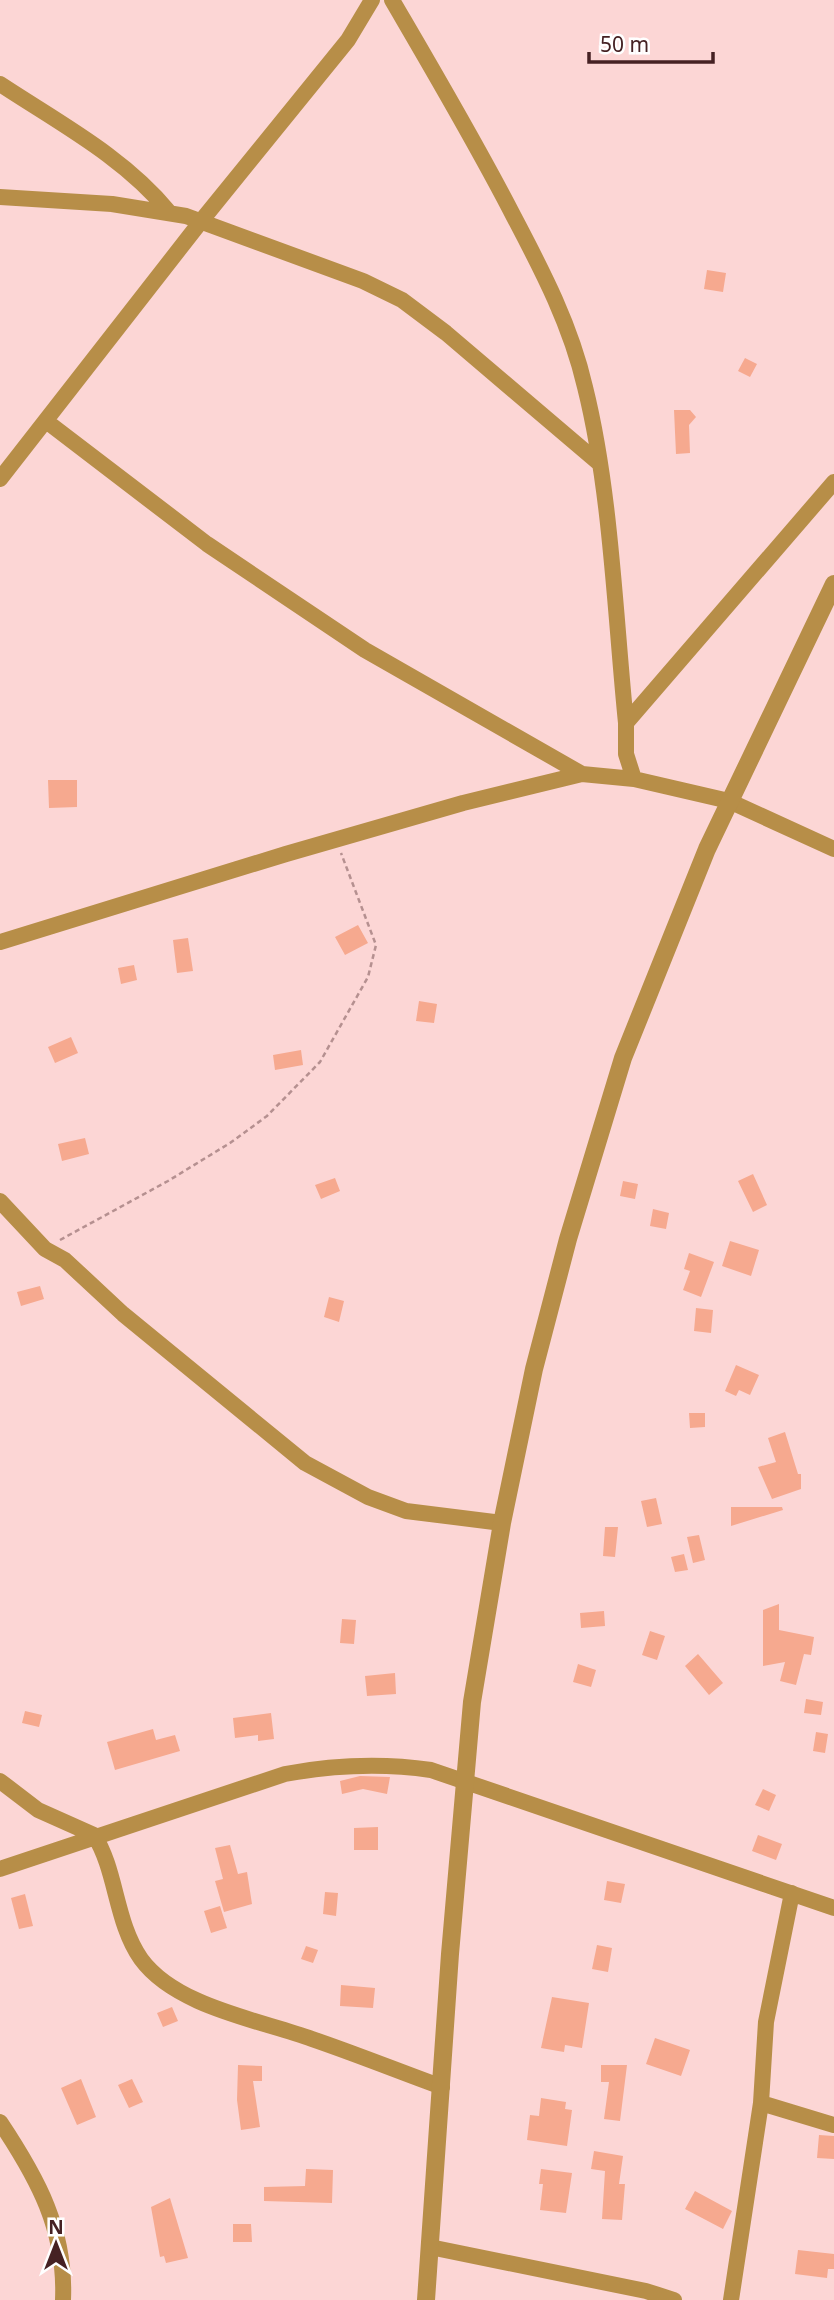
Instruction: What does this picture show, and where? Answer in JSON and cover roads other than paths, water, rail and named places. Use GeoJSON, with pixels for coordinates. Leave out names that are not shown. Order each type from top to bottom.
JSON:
{"type":"FeatureCollection","features":[{"type":"Feature","properties":{"kind":"street"},"geometry":{"type":"LineString","coordinates":[[0,479],[202,220],[348,40],[372,0]]}},
{"type":"Feature","properties":{"kind":"street"},"geometry":{"type":"LineString","coordinates":[[392,0],[469,132],[553,292],[586,387],[600,464],[626,723],[626,754],[634,779]]}},
{"type":"Feature","properties":{"kind":"street"},"geometry":{"type":"LineString","coordinates":[[0,83],[122,164],[148,185],[169,212]]}},
{"type":"Feature","properties":{"kind":"street"},"geometry":{"type":"LineString","coordinates":[[0,197],[112,204],[169,212],[202,220],[363,281],[402,300],[446,333],[600,464]]}},
{"type":"Feature","properties":{"kind":"street"},"geometry":{"type":"LineString","coordinates":[[46,421],[207,544],[365,650],[582,774]]}},
{"type":"Feature","properties":{"kind":"street"},"geometry":{"type":"LineString","coordinates":[[626,723],[834,482]]}},
{"type":"Feature","properties":{"kind":"street"},"geometry":{"type":"LineString","coordinates":[[426,2300],[472,1702],[502,1523],[534,1369],[568,1239],[623,1058],[729,802],[834,584]]}},
{"type":"Feature","properties":{"kind":"street"},"geometry":{"type":"LineString","coordinates":[[0,942],[150,893],[476,799],[582,774],[634,779],[729,802],[834,849]]}},
{"type":"Feature","properties":{"kind":"street"},"geometry":{"type":"LineString","coordinates":[[0,1201],[45,1249],[65,1260],[123,1314],[291,1452],[326,1477],[406,1511],[502,1523]]}},
{"type":"Feature","properties":{"kind":"street"},"geometry":{"type":"LineString","coordinates":[[0,1869],[93,1835],[285,1774],[314,1769],[392,1766],[431,1770],[834,1908]]}},
{"type":"Feature","properties":{"kind":"street"},"geometry":{"type":"LineString","coordinates":[[0,1781],[38,1810],[93,1835],[132,1944],[144,1962],[164,1979],[212,2008],[310,2038],[442,2087]]}},
{"type":"Feature","properties":{"kind":"street"},"geometry":{"type":"LineString","coordinates":[[731,2300],[761,2103],[766,2022],[792,1893]]}},
{"type":"Feature","properties":{"kind":"street"},"geometry":{"type":"LineString","coordinates":[[761,2103],[834,2125]]}},
{"type":"Feature","properties":{"kind":"street"},"geometry":{"type":"LineString","coordinates":[[0,2122],[36,2178],[54,2224],[65,2268],[64,2300]]}},
{"type":"Feature","properties":{"kind":"street"},"geometry":{"type":"LineString","coordinates":[[429,2247],[646,2291],[674,2300]]}}]}
